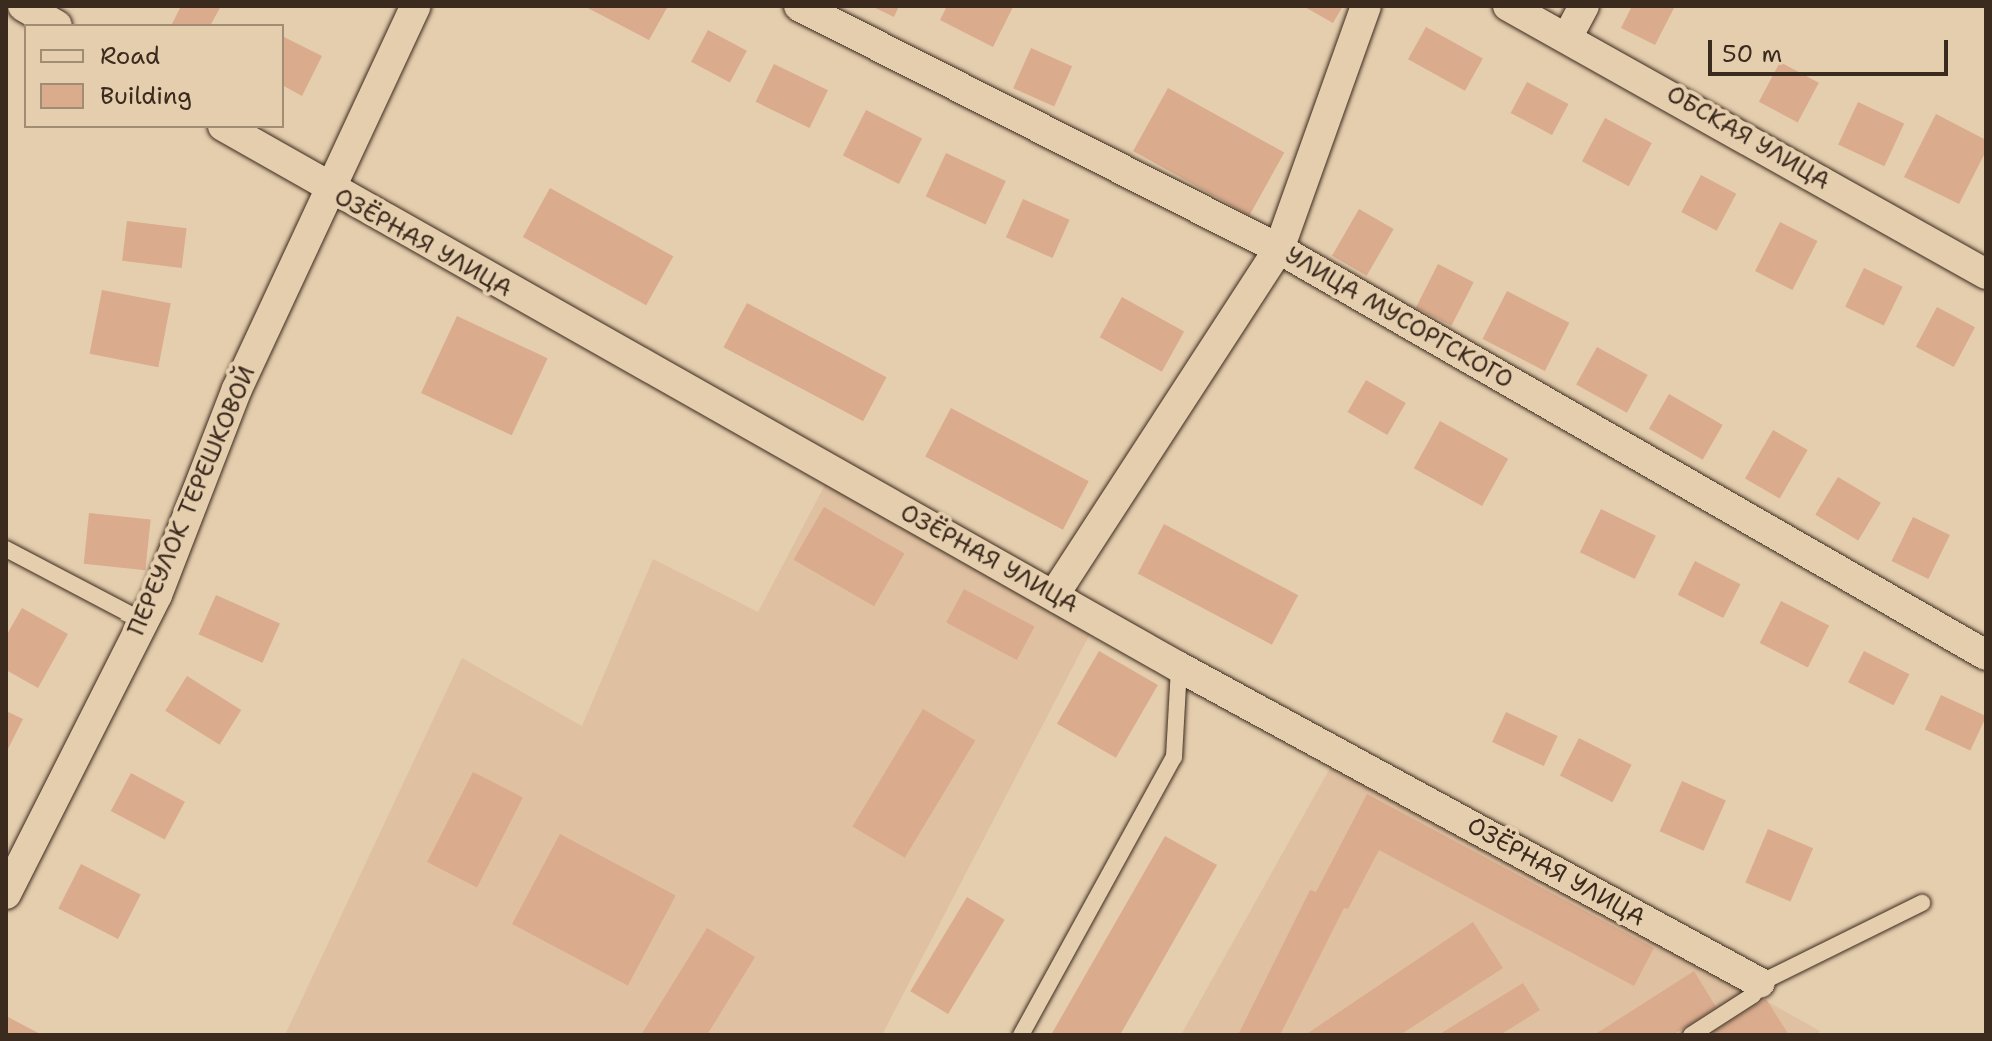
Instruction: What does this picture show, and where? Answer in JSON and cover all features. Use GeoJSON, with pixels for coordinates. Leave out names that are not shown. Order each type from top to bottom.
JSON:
{"type":"FeatureCollection","features":[{"type":"Feature","properties":{"kind":"street","name":"ПЕРЕУЛОК ТЕРЕШКОВОЙ"},"geometry":{"type":"LineString","coordinates":[[6,894],[143,621],[237,389],[416,6]]}},
{"type":"Feature","properties":{"kind":"street","name":"УЛИЦА МУСОРГСКОГО"},"geometry":{"type":"LineString","coordinates":[[799,6],[1279,249],[1986,655]]}},
{"type":"Feature","properties":{"kind":"street"},"geometry":{"type":"LineString","coordinates":[[1054,595],[1279,249],[1366,6]]}},
{"type":"Feature","properties":{"kind":"street","name":"ОБСКАЯ УЛИЦА"},"geometry":{"type":"LineString","coordinates":[[1508,6],[1568,36],[1986,274]]}},
{"type":"Feature","properties":{"kind":"street"},"geometry":{"type":"LineString","coordinates":[[1568,36],[1584,6]]}},
{"type":"Feature","properties":{"kind":"street"},"geometry":{"type":"LineString","coordinates":[[28,7],[54,24]]}},
{"type":"Feature","properties":{"kind":"street","name":"ОЗЁРНАЯ УЛИЦА"},"geometry":{"type":"LineString","coordinates":[[226,128],[329,190],[1179,667],[1760,983]]}},
{"type":"Feature","properties":{"kind":"lane"},"geometry":{"type":"LineString","coordinates":[[6,549],[143,621]]}},
{"type":"Feature","properties":{"kind":"lane"},"geometry":{"type":"LineString","coordinates":[[1021,1035],[1174,757],[1179,667]]}},
{"type":"Feature","properties":{"kind":"lane"},"geometry":{"type":"LineString","coordinates":[[1691,1035],[1753,995],[1760,983],[1922,903]]}},
{"type":"Feature","properties":{"kind":"shaded area"},"geometry":{"type":"Polygon","coordinates":[[[827,481],[1093,628],[882,1035],[285,1035],[462,658],[582,726],[653,559],[758,612],[827,481]]]}},
{"type":"Feature","properties":{"kind":"shaded area"},"geometry":{"type":"Polygon","coordinates":[[[1335,759],[1820,1031],[1817,1035],[1181,1035],[1335,759]]]}},
{"type":"Feature","properties":{"kind":"building"},"geometry":{"type":"Polygon","coordinates":[[[181,6],[221,6],[211,24],[172,24],[181,6]]]}},
{"type":"Feature","properties":{"kind":"building"},"geometry":{"type":"Polygon","coordinates":[[[584,6],[668,6],[649,40],[584,6]]]}},
{"type":"Feature","properties":{"kind":"building"},"geometry":{"type":"Polygon","coordinates":[[[871,6],[899,6],[894,17],[871,6]]]}},
{"type":"Feature","properties":{"kind":"building"},"geometry":{"type":"Polygon","coordinates":[[[947,6],[1013,7],[993,47],[940,20],[947,6]]]}},
{"type":"Feature","properties":{"kind":"building"},"geometry":{"type":"Polygon","coordinates":[[[1303,6],[1343,6],[1333,23],[1303,6]]]}},
{"type":"Feature","properties":{"kind":"building"},"geometry":{"type":"Polygon","coordinates":[[[1632,6],[1675,6],[1655,45],[1621,28],[1632,6]]]}},
{"type":"Feature","properties":{"kind":"building"},"geometry":{"type":"Polygon","coordinates":[[[1426,27],[1483,59],[1465,91],[1408,59],[1426,27]]]}},
{"type":"Feature","properties":{"kind":"building"},"geometry":{"type":"Polygon","coordinates":[[[708,30],[747,51],[730,82],[691,62],[708,30]]]}},
{"type":"Feature","properties":{"kind":"building"},"geometry":{"type":"Polygon","coordinates":[[[284,37],[322,56],[302,96],[284,86],[284,37]]]}},
{"type":"Feature","properties":{"kind":"building"},"geometry":{"type":"Polygon","coordinates":[[[1031,48],[1072,66],[1054,106],[1013,88],[1031,48]]]}},
{"type":"Feature","properties":{"kind":"building"},"geometry":{"type":"Polygon","coordinates":[[[1780,62],[1819,83],[1798,122],[1759,102],[1780,62]]]}},
{"type":"Feature","properties":{"kind":"building"},"geometry":{"type":"Polygon","coordinates":[[[774,64],[828,90],[810,128],[756,102],[774,64]]]}},
{"type":"Feature","properties":{"kind":"building"},"geometry":{"type":"Polygon","coordinates":[[[1527,82],[1568,104],[1552,135],[1511,113],[1527,82]]]}},
{"type":"Feature","properties":{"kind":"building"},"geometry":{"type":"Polygon","coordinates":[[[1168,88],[1284,152],[1249,215],[1133,151],[1168,88]]]}},
{"type":"Feature","properties":{"kind":"building"},"geometry":{"type":"Polygon","coordinates":[[[1858,102],[1904,124],[1884,166],[1838,145],[1858,102]]]}},
{"type":"Feature","properties":{"kind":"building"},"geometry":{"type":"Polygon","coordinates":[[[866,110],[922,139],[899,184],[843,155],[866,110]]]}},
{"type":"Feature","properties":{"kind":"building"},"geometry":{"type":"Polygon","coordinates":[[[1936,114],[1986,140],[1986,151],[1959,204],[1904,177],[1936,114]]]}},
{"type":"Feature","properties":{"kind":"building"},"geometry":{"type":"Polygon","coordinates":[[[1605,118],[1652,143],[1629,186],[1582,161],[1605,118]]]}},
{"type":"Feature","properties":{"kind":"building"},"geometry":{"type":"Polygon","coordinates":[[[946,153],[1006,181],[986,224],[926,197],[946,153]]]}},
{"type":"Feature","properties":{"kind":"building"},"geometry":{"type":"Polygon","coordinates":[[[1701,175],[1736,194],[1717,231],[1681,212],[1701,175]]]}},
{"type":"Feature","properties":{"kind":"building"},"geometry":{"type":"Polygon","coordinates":[[[550,188],[673,256],[646,305],[523,237],[550,188]]]}},
{"type":"Feature","properties":{"kind":"building"},"geometry":{"type":"Polygon","coordinates":[[[1023,199],[1070,220],[1053,258],[1006,237],[1023,199]]]}},
{"type":"Feature","properties":{"kind":"building"},"geometry":{"type":"Polygon","coordinates":[[[1359,209],[1394,229],[1367,276],[1332,256],[1359,209]]]}},
{"type":"Feature","properties":{"kind":"building"},"geometry":{"type":"Polygon","coordinates":[[[127,221],[187,228],[182,268],[122,261],[127,221]]]}},
{"type":"Feature","properties":{"kind":"building"},"geometry":{"type":"Polygon","coordinates":[[[1780,222],[1817,241],[1792,290],[1755,271],[1780,222]]]}},
{"type":"Feature","properties":{"kind":"building"},"geometry":{"type":"Polygon","coordinates":[[[1438,264],[1474,282],[1451,326],[1416,308],[1438,264]]]}},
{"type":"Feature","properties":{"kind":"building"},"geometry":{"type":"Polygon","coordinates":[[[1864,268],[1903,287],[1884,325],[1845,307],[1864,268]]]}},
{"type":"Feature","properties":{"kind":"building"},"geometry":{"type":"Polygon","coordinates":[[[102,290],[171,303],[158,367],[90,354],[102,290]]]}},
{"type":"Feature","properties":{"kind":"building"},"geometry":{"type":"Polygon","coordinates":[[[1507,291],[1569,323],[1545,371],[1482,339],[1507,291]]]}},
{"type":"Feature","properties":{"kind":"building"},"geometry":{"type":"Polygon","coordinates":[[[1122,297],[1184,331],[1162,372],[1100,337],[1122,297]]]}},
{"type":"Feature","properties":{"kind":"building"},"geometry":{"type":"Polygon","coordinates":[[[747,303],[887,377],[863,421],[724,347],[747,303]]]}},
{"type":"Feature","properties":{"kind":"building"},"geometry":{"type":"Polygon","coordinates":[[[1937,307],[1975,327],[1954,367],[1916,347],[1937,307]]]}},
{"type":"Feature","properties":{"kind":"building"},"geometry":{"type":"Polygon","coordinates":[[[457,316],[548,358],[512,435],[421,393],[457,316]]]}},
{"type":"Feature","properties":{"kind":"building"},"geometry":{"type":"Polygon","coordinates":[[[1597,347],[1648,375],[1627,413],[1576,385],[1597,347]]]}},
{"type":"Feature","properties":{"kind":"building"},"geometry":{"type":"Polygon","coordinates":[[[1366,380],[1406,403],[1387,435],[1348,412],[1366,380]]]}},
{"type":"Feature","properties":{"kind":"building"},"geometry":{"type":"Polygon","coordinates":[[[1669,394],[1723,425],[1703,460],[1649,429],[1669,394]]]}},
{"type":"Feature","properties":{"kind":"building"},"geometry":{"type":"Polygon","coordinates":[[[951,408],[1089,481],[1063,530],[925,457],[951,408]]]}},
{"type":"Feature","properties":{"kind":"building"},"geometry":{"type":"Polygon","coordinates":[[[1440,421],[1508,459],[1482,506],[1414,468],[1440,421]]]}},
{"type":"Feature","properties":{"kind":"building"},"geometry":{"type":"Polygon","coordinates":[[[1773,430],[1808,450],[1780,498],[1745,478],[1773,430]]]}},
{"type":"Feature","properties":{"kind":"building"},"geometry":{"type":"Polygon","coordinates":[[[1838,477],[1881,503],[1858,540],[1815,515],[1838,477]]]}},
{"type":"Feature","properties":{"kind":"building"},"geometry":{"type":"Polygon","coordinates":[[[824,507],[905,554],[874,606],[794,560],[824,507]]]}},
{"type":"Feature","properties":{"kind":"building"},"geometry":{"type":"Polygon","coordinates":[[[1601,509],[1656,536],[1635,579],[1580,552],[1601,509]]]}},
{"type":"Feature","properties":{"kind":"building"},"geometry":{"type":"Polygon","coordinates":[[[89,513],[151,519],[145,570],[84,564],[89,513]]]}},
{"type":"Feature","properties":{"kind":"building"},"geometry":{"type":"Polygon","coordinates":[[[1913,517],[1950,535],[1928,579],[1892,561],[1913,517]]]}},
{"type":"Feature","properties":{"kind":"building"},"geometry":{"type":"Polygon","coordinates":[[[1164,524],[1298,595],[1272,645],[1138,573],[1164,524]]]}},
{"type":"Feature","properties":{"kind":"building"},"geometry":{"type":"Polygon","coordinates":[[[1695,561],[1740,584],[1723,618],[1678,595],[1695,561]]]}},
{"type":"Feature","properties":{"kind":"building"},"geometry":{"type":"Polygon","coordinates":[[[964,589],[1035,627],[1017,660],[946,623],[964,589]]]}},
{"type":"Feature","properties":{"kind":"building"},"geometry":{"type":"Polygon","coordinates":[[[216,595],[280,623],[262,663],[199,634],[216,595]]]}},
{"type":"Feature","properties":{"kind":"building"},"geometry":{"type":"Polygon","coordinates":[[[1781,601],[1829,626],[1808,667],[1760,643],[1781,601]]]}},
{"type":"Feature","properties":{"kind":"building"},"geometry":{"type":"Polygon","coordinates":[[[22,608],[68,634],[38,688],[6,670],[6,636],[22,608]]]}},
{"type":"Feature","properties":{"kind":"building"},"geometry":{"type":"Polygon","coordinates":[[[1099,651],[1158,685],[1116,758],[1057,724],[1099,651]]]}},
{"type":"Feature","properties":{"kind":"building"},"geometry":{"type":"Polygon","coordinates":[[[1864,651],[1909,674],[1894,705],[1848,682],[1864,651]]]}},
{"type":"Feature","properties":{"kind":"building"},"geometry":{"type":"Polygon","coordinates":[[[187,676],[241,710],[220,745],[165,711],[187,676]]]}},
{"type":"Feature","properties":{"kind":"building"},"geometry":{"type":"Polygon","coordinates":[[[1941,695],[1986,716],[1970,751],[1925,729],[1941,695]]]}},
{"type":"Feature","properties":{"kind":"building"},"geometry":{"type":"Polygon","coordinates":[[[923,709],[975,740],[905,858],[852,826],[923,709]]]}},
{"type":"Feature","properties":{"kind":"building"},"geometry":{"type":"Polygon","coordinates":[[[6,711],[23,719],[6,753],[6,711]]]}},
{"type":"Feature","properties":{"kind":"building"},"geometry":{"type":"Polygon","coordinates":[[[1506,712],[1558,736],[1544,766],[1492,742],[1506,712]]]}},
{"type":"Feature","properties":{"kind":"building"},"geometry":{"type":"Polygon","coordinates":[[[1579,738],[1632,765],[1613,802],[1560,775],[1579,738]]]}},
{"type":"Feature","properties":{"kind":"building"},"geometry":{"type":"Polygon","coordinates":[[[473,772],[523,797],[477,887],[427,862],[473,772]]]}},
{"type":"Feature","properties":{"kind":"building"},"geometry":{"type":"Polygon","coordinates":[[[131,773],[185,802],[165,840],[111,811],[131,773]]]}},
{"type":"Feature","properties":{"kind":"building"},"geometry":{"type":"Polygon","coordinates":[[[1682,781],[1726,801],[1703,851],[1660,831],[1682,781]]]}},
{"type":"Feature","properties":{"kind":"building"},"geometry":{"type":"Polygon","coordinates":[[[1367,794],[1654,948],[1634,986],[1379,850],[1348,909],[1344,908],[1280,1035],[1238,1035],[1310,890],[1316,892],[1367,794]]]}},
{"type":"Feature","properties":{"kind":"building"},"geometry":{"type":"Polygon","coordinates":[[[1768,829],[1813,848],[1790,902],[1745,882],[1768,829]]]}},
{"type":"Feature","properties":{"kind":"building"},"geometry":{"type":"Polygon","coordinates":[[[560,834],[676,896],[628,986],[512,924],[560,834]]]}},
{"type":"Feature","properties":{"kind":"building"},"geometry":{"type":"Polygon","coordinates":[[[1165,836],[1217,865],[1120,1035],[1051,1035],[1165,836]]]}},
{"type":"Feature","properties":{"kind":"building"},"geometry":{"type":"Polygon","coordinates":[[[81,864],[141,894],[118,939],[58,909],[81,864]]]}},
{"type":"Feature","properties":{"kind":"building"},"geometry":{"type":"Polygon","coordinates":[[[967,897],[1005,920],[948,1014],[910,991],[967,897]]]}},
{"type":"Feature","properties":{"kind":"building"},"geometry":{"type":"Polygon","coordinates":[[[1473,922],[1503,968],[1400,1035],[1305,1035],[1473,922]]]}},
{"type":"Feature","properties":{"kind":"building"},"geometry":{"type":"Polygon","coordinates":[[[707,928],[755,957],[707,1035],[641,1035],[707,928]]]}},
{"type":"Feature","properties":{"kind":"building"},"geometry":{"type":"Polygon","coordinates":[[[1694,971],[1716,1007],[1673,1035],[1594,1035],[1694,971]]]}},
{"type":"Feature","properties":{"kind":"building"},"geometry":{"type":"Polygon","coordinates":[[[1523,983],[1540,1010],[1500,1035],[1438,1035],[1523,983]]]}},
{"type":"Feature","properties":{"kind":"building"},"geometry":{"type":"Polygon","coordinates":[[[1766,999],[1789,1035],[1709,1035],[1766,999]]]}},
{"type":"Feature","properties":{"kind":"building"},"geometry":{"type":"Polygon","coordinates":[[[6,1016],[42,1035],[6,1035],[6,1016]]]}}]}
